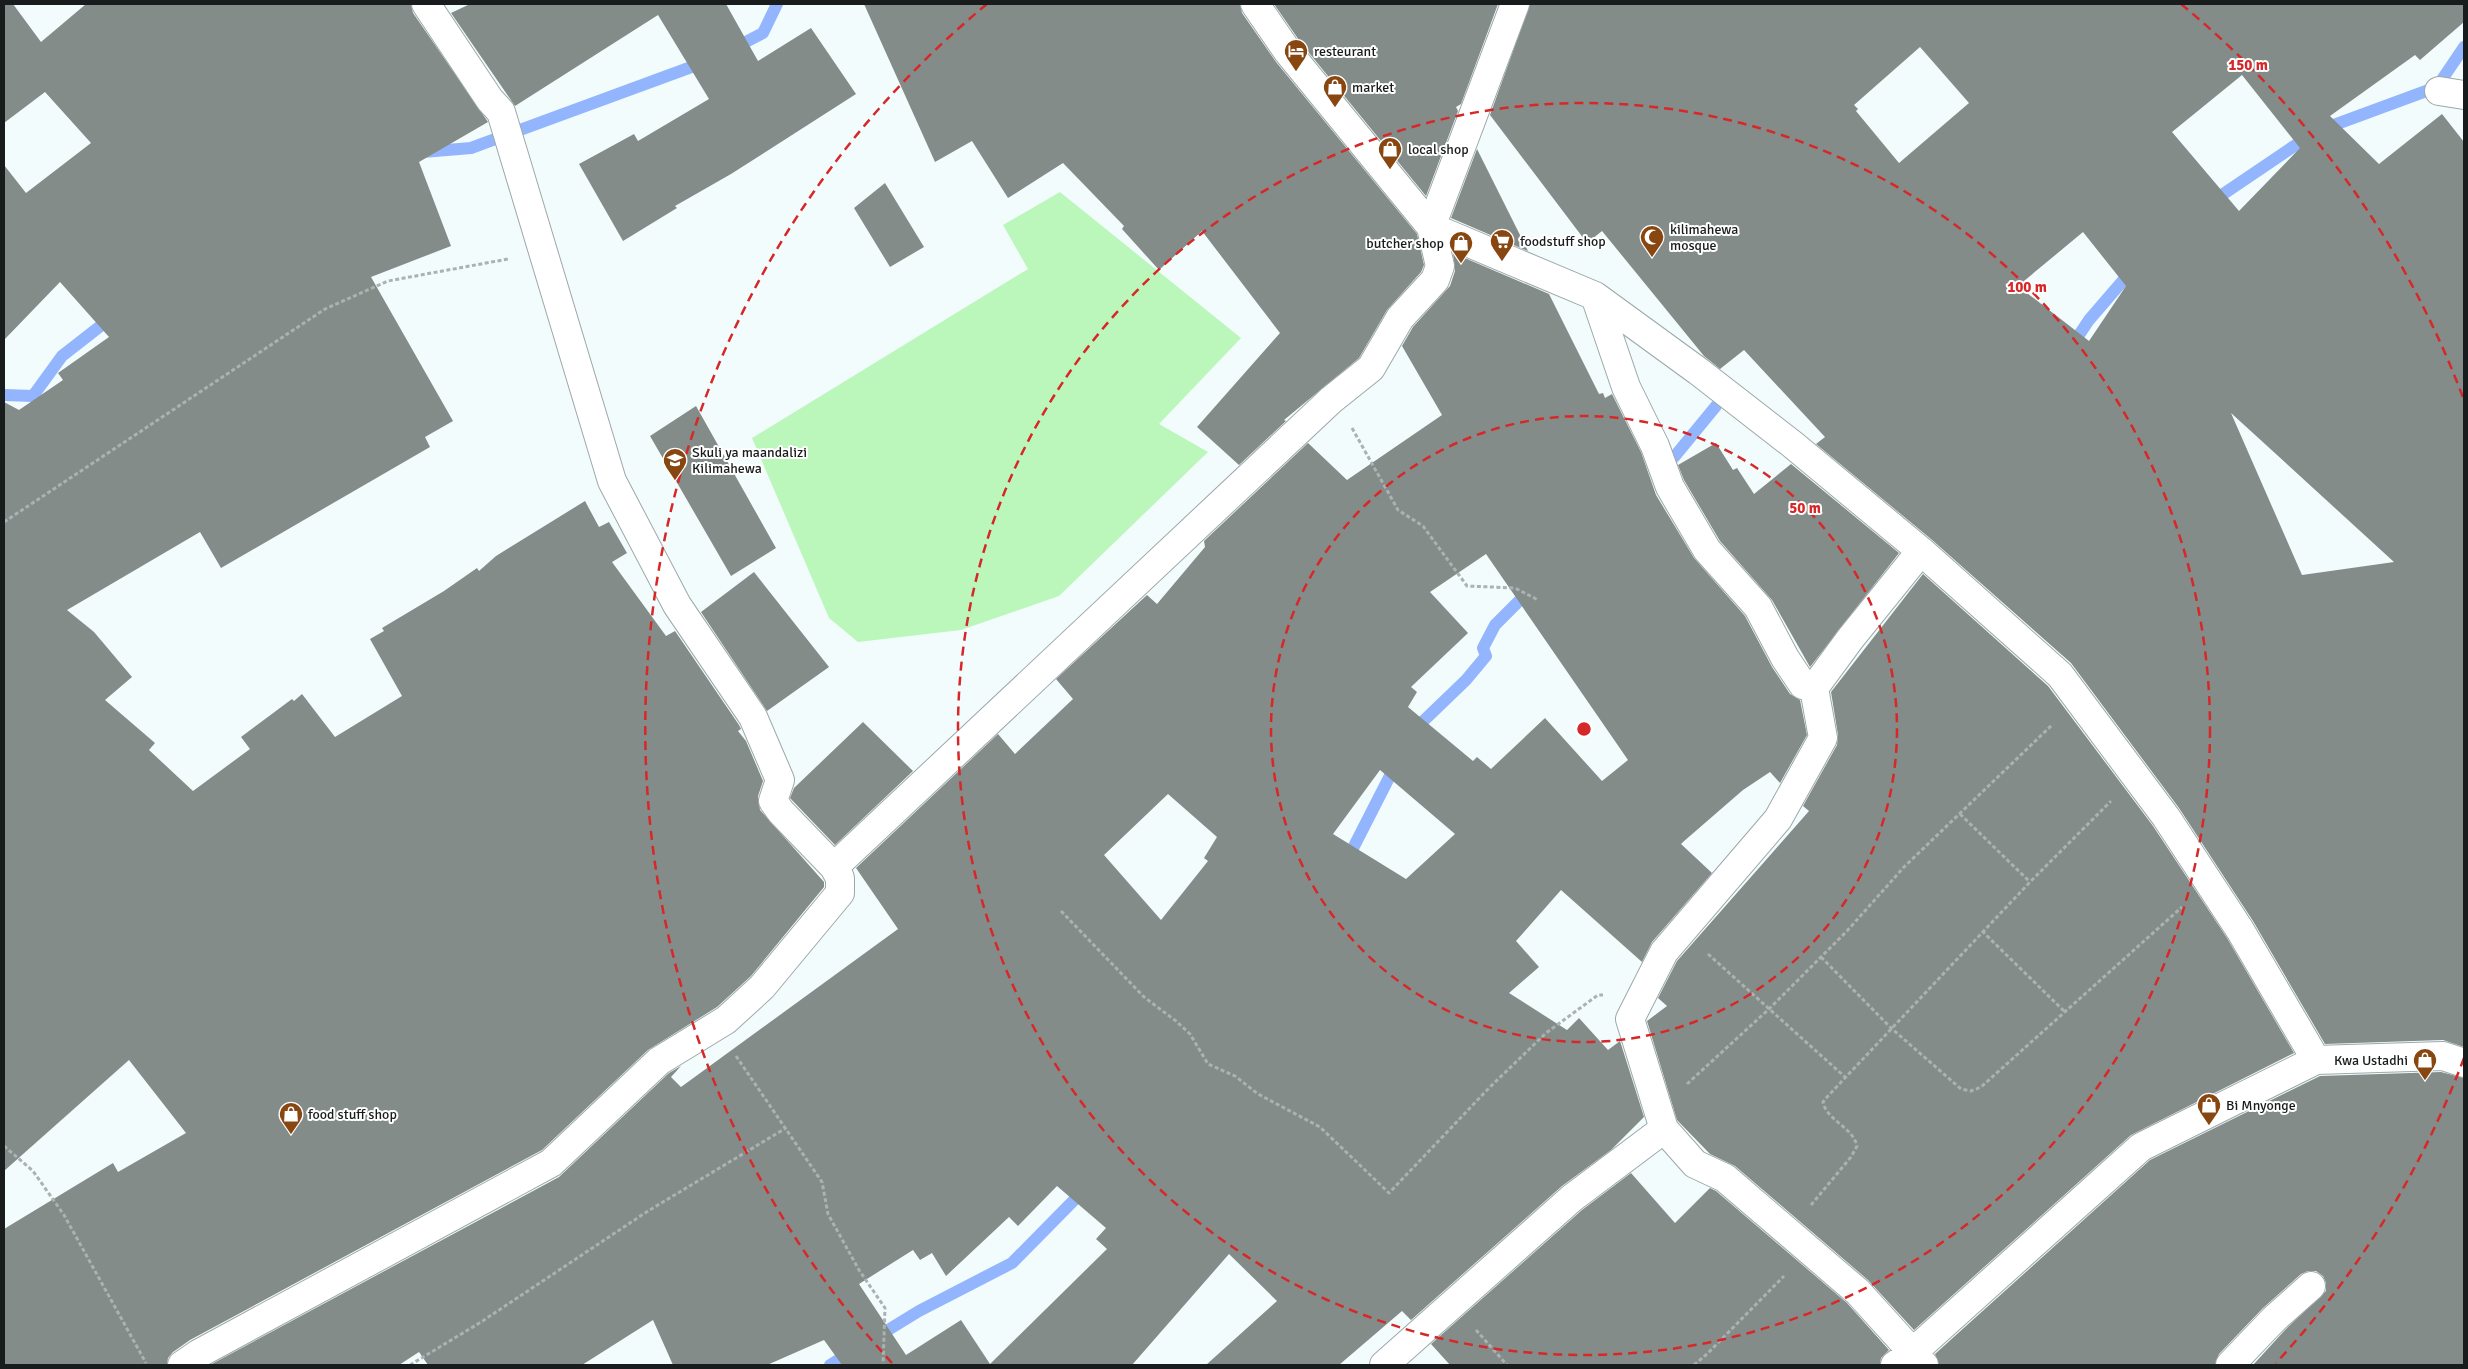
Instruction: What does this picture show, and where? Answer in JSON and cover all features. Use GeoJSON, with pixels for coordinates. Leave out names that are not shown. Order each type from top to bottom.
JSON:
{"type":"FeatureCollection","features":[{"type":"Feature","properties":{"kind":"street"},"geometry":{"type":"LineString","coordinates":[[182,1365],[198,1354],[551,1163],[659,1061],[726,1020],[762,988],[840,893],[840,878],[834,867],[780,812],[774,801],[780,780],[753,717],[677,605],[612,481],[501,112],[490,100],[426,4]]}},
{"type":"Feature","properties":{"kind":"street"},"geometry":{"type":"LineString","coordinates":[[834,867],[1331,400],[1371,368],[1400,318],[1435,280],[1440,266],[1431,227],[1288,52],[1255,4]]}},
{"type":"Feature","properties":{"kind":"street"},"geometry":{"type":"LineString","coordinates":[[1431,227],[1515,4]]}},
{"type":"Feature","properties":{"kind":"street"},"geometry":{"type":"LineString","coordinates":[[1431,227],[1595,296],[1729,395],[1922,551],[2060,675],[2166,816],[2240,930],[2316,1060]]}},
{"type":"Feature","properties":{"kind":"street"},"geometry":{"type":"LineString","coordinates":[[1595,296],[1626,387],[1655,446],[1670,486],[1707,550],[1758,606],[1785,658],[1803,685],[1814,688]]}},
{"type":"Feature","properties":{"kind":"street"},"geometry":{"type":"LineString","coordinates":[[1922,551],[1850,639],[1814,688],[1823,738],[1778,819],[1664,952],[1630,1019],[1661,1120],[1695,1164],[1725,1178],[1858,1292],[1911,1361],[2141,1146],[2316,1060],[2443,1056],[2464,1063]]}},
{"type":"Feature","properties":{"kind":"street"},"geometry":{"type":"LineString","coordinates":[[1384,1365],[1661,1120]]}},
{"type":"Feature","properties":{"kind":"street"},"geometry":{"type":"LineString","coordinates":[[2230,1365],[2274,1319],[2311,1286]]}},
{"type":"Feature","properties":{"kind":"path"},"geometry":{"type":"LineString","coordinates":[[4,522],[325,309],[388,281],[544,252]]}},
{"type":"Feature","properties":{"kind":"path"},"geometry":{"type":"LineString","coordinates":[[1331,400],[1359,436],[1398,510],[1423,526],[1467,586],[1515,588],[1538,600]]}},
{"type":"Feature","properties":{"kind":"path"},"geometry":{"type":"LineString","coordinates":[[1661,1120],[1821,956],[1904,866],[2079,700]]}},
{"type":"Feature","properties":{"kind":"path"},"geometry":{"type":"LineString","coordinates":[[1788,1232],[1851,1157],[1857,1146],[1855,1138],[1825,1109],[1823,1102],[1982,931],[2136,776]]}},
{"type":"Feature","properties":{"kind":"path"},"geometry":{"type":"LineString","coordinates":[[1960,814],[2030,882]]}},
{"type":"Feature","properties":{"kind":"path"},"geometry":{"type":"LineString","coordinates":[[1821,956],[1891,1028],[1961,1089],[1971,1091],[1981,1087],[2209,883]]}},
{"type":"Feature","properties":{"kind":"path"},"geometry":{"type":"LineString","coordinates":[[1061,912],[1144,997],[1190,1034],[1208,1064],[1235,1076],[1258,1094],[1320,1127],[1389,1194],[1489,1088],[1546,1033],[1598,995],[1642,995]]}},
{"type":"Feature","properties":{"kind":"path"},"geometry":{"type":"LineString","coordinates":[[1682,931],[1845,1077]]}},
{"type":"Feature","properties":{"kind":"path"},"geometry":{"type":"LineString","coordinates":[[1982,931],[2065,1012]]}},
{"type":"Feature","properties":{"kind":"path"},"geometry":{"type":"LineString","coordinates":[[726,1020],[732,1051],[822,1182],[828,1214],[841,1240],[885,1308],[883,1364]]}},
{"type":"Feature","properties":{"kind":"path"},"geometry":{"type":"LineString","coordinates":[[410,1365],[481,1322],[648,1211],[786,1128]]}},
{"type":"Feature","properties":{"kind":"path"},"geometry":{"type":"LineString","coordinates":[[4,1146],[33,1171],[60,1209],[147,1365]]}},
{"type":"Feature","properties":{"kind":"path"},"geometry":{"type":"LineString","coordinates":[[1694,1365],[1808,1250]]}},
{"type":"Feature","properties":{"kind":"path"},"geometry":{"type":"LineString","coordinates":[[1453,1304],[1507,1365]]}},
{"type":"Feature","properties":{"kind":"green space"},"geometry":{"type":"Polygon","coordinates":[[[1060,192],[1241,338],[1159,424],[1208,452],[1059,596],[961,630],[858,642],[829,618],[752,438],[1028,269],[1003,225],[1060,192]]]}},
{"type":"Feature","properties":{"kind":"building"},"geometry":{"type":"Polygon","coordinates":[[[4,4],[13,4],[41,42],[86,4],[411,4],[413,13],[488,122],[419,162],[451,246],[371,277],[453,421],[425,437],[430,447],[221,568],[200,532],[67,610],[94,632],[132,677],[105,700],[155,743],[149,750],[193,791],[250,749],[241,737],[292,699],[294,701],[302,694],[335,737],[402,696],[370,639],[384,631],[382,628],[444,591],[477,568],[479,571],[496,556],[585,501],[599,527],[609,522],[627,553],[612,562],[666,636],[675,631],[739,725],[741,729],[738,731],[746,741],[763,781],[758,796],[760,810],[824,882],[824,887],[751,976],[717,1007],[648,1050],[542,1150],[190,1340],[173,1352],[168,1358],[167,1365],[4,1365],[4,1229],[113,1163],[118,1172],[186,1133],[129,1060],[4,1171],[4,402],[19,410],[63,380],[58,373],[109,337],[60,282],[4,340],[4,165],[26,193],[91,143],[45,92],[4,123],[4,4]]]}},
{"type":"Feature","properties":{"kind":"building"},"geometry":{"type":"Polygon","coordinates":[[[470,4],[726,4],[758,61],[811,28],[856,94],[731,174],[675,206],[677,208],[623,241],[579,164],[634,134],[638,141],[709,99],[658,15],[515,106],[451,13],[470,4]]]}},
{"type":"Feature","properties":{"kind":"building"},"geometry":{"type":"Polygon","coordinates":[[[864,4],[1240,4],[1242,13],[1276,62],[1417,234],[1424,265],[1421,272],[1387,310],[1359,358],[1284,420],[1286,421],[1239,465],[1197,427],[1280,333],[1202,231],[1159,270],[1122,229],[1124,226],[1063,163],[1008,198],[972,141],[935,162],[864,4]]]}},
{"type":"Feature","properties":{"kind":"building"},"geometry":{"type":"Polygon","coordinates":[[[1274,4],[1498,4],[1461,104],[1456,107],[1458,111],[1426,196],[1301,43],[1274,4]]]}},
{"type":"Feature","properties":{"kind":"building"},"geometry":{"type":"Polygon","coordinates":[[[1530,4],[2464,4],[2464,22],[2420,60],[2415,55],[2330,116],[2379,164],[2442,114],[2464,142],[2464,1047],[2443,1040],[2325,1044],[2253,921],[2179,808],[2071,663],[1931,539],[1816,444],[1825,437],[1744,350],[1720,369],[1704,356],[1602,231],[1587,243],[1490,115],[1530,4]],[[1920,47],[1854,105],[1858,109],[1856,111],[1899,163],[1969,103],[1920,47]],[[2242,75],[2172,132],[2239,211],[2300,148],[2242,75]],[[2083,232],[2018,286],[2089,341],[2126,286],[2083,232]],[[2231,413],[2302,575],[2394,562],[2231,413]]]}},
{"type":"Feature","properties":{"kind":"building"},"geometry":{"type":"Polygon","coordinates":[[[1477,149],[1528,251],[1451,218],[1477,149]]]}},
{"type":"Feature","properties":{"kind":"building"},"geometry":{"type":"Polygon","coordinates":[[[885,183],[924,247],[890,267],[854,208],[885,183]]]}},
{"type":"Feature","properties":{"kind":"building"},"geometry":{"type":"Polygon","coordinates":[[[1453,253],[1549,294],[1599,394],[1603,393],[1605,398],[1612,394],[1641,452],[1656,495],[1694,558],[1745,616],[1772,667],[1790,694],[1800,700],[1807,735],[1780,783],[1770,772],[1743,790],[1681,844],[1712,873],[1652,942],[1642,962],[1561,890],[1516,941],[1539,967],[1509,993],[1567,1030],[1579,1018],[1608,1050],[1620,1041],[1644,1117],[1611,1150],[1562,1186],[1411,1320],[1402,1311],[1339,1365],[1206,1365],[1277,1301],[1229,1254],[1132,1365],[842,1365],[824,1340],[767,1365],[673,1365],[653,1320],[582,1365],[428,1365],[419,1352],[399,1365],[210,1365],[559,1177],[669,1073],[681,1066],[671,1077],[681,1087],[898,929],[856,868],[998,734],[1015,754],[1073,699],[1056,679],[1147,595],[1157,604],[1205,547],[1204,541],[1308,443],[1347,480],[1442,415],[1402,346],[1413,327],[1450,286],[1455,271],[1453,253]],[[1486,554],[1430,592],[1468,633],[1411,687],[1417,692],[1408,707],[1473,761],[1477,757],[1491,769],[1545,718],[1602,781],[1628,760],[1486,554]],[[1380,770],[1333,834],[1406,879],[1455,834],[1380,770]],[[1168,794],[1104,855],[1161,920],[1208,861],[1204,858],[1217,837],[1168,794]],[[1057,1186],[1018,1226],[1009,1217],[946,1276],[932,1253],[920,1260],[913,1250],[859,1284],[906,1355],[961,1320],[990,1364],[1107,1249],[1096,1239],[1106,1228],[1057,1186]]]}},
{"type":"Feature","properties":{"kind":"building"},"geometry":{"type":"Polygon","coordinates":[[[696,406],[776,548],[731,576],[650,436],[696,406]]]}},
{"type":"Feature","properties":{"kind":"building"},"geometry":{"type":"Polygon","coordinates":[[[1716,443],[1733,470],[1737,468],[1754,494],[1791,464],[1899,553],[1810,667],[1772,600],[1720,541],[1684,480],[1678,465],[1716,443]]]}},
{"type":"Feature","properties":{"kind":"building"},"geometry":{"type":"Polygon","coordinates":[[[754,572],[829,667],[767,711],[701,612],[754,572]]]}},
{"type":"Feature","properties":{"kind":"building"},"geometry":{"type":"Polygon","coordinates":[[[1923,574],[2048,686],[2153,826],[2227,938],[2294,1053],[2131,1135],[1914,1330],[1868,1280],[1735,1166],[1710,1154],[1677,1120],[1647,1021],[1667,1006],[1658,998],[1677,961],[1809,811],[1803,806],[1837,745],[1838,735],[1831,692],[1923,574]]]}},
{"type":"Feature","properties":{"kind":"building"},"geometry":{"type":"Polygon","coordinates":[[[863,722],[913,771],[835,845],[790,798],[794,788],[863,722]]]}},
{"type":"Feature","properties":{"kind":"building"},"geometry":{"type":"Polygon","coordinates":[[[2441,1072],[2464,1078],[2464,1365],[2253,1365],[2285,1330],[2326,1291],[2326,1283],[2323,1276],[2316,1271],[2308,1271],[2301,1274],[2263,1308],[2219,1354],[2215,1365],[1939,1365],[1935,1354],[2150,1160],[2320,1076],[2441,1072]]]}},
{"type":"Feature","properties":{"kind":"building"},"geometry":{"type":"Polygon","coordinates":[[[1631,1173],[1675,1223],[1710,1188],[1716,1191],[1847,1303],[1889,1350],[1881,1358],[1880,1365],[1450,1365],[1431,1344],[1582,1210],[1631,1173]]]}},
{"type":"Feature","properties":{"kind":"waterway"},"geometry":{"type":"LineString","coordinates":[[732,49],[763,33],[777,4]]}},
{"type":"Feature","properties":{"kind":"waterway"},"geometry":{"type":"LineString","coordinates":[[2210,203],[2315,132],[2437,87],[2464,47]]}},
{"type":"Feature","properties":{"kind":"waterway"},"geometry":{"type":"LineString","coordinates":[[423,152],[471,148],[705,62]]}},
{"type":"Feature","properties":{"kind":"waterway"},"geometry":{"type":"LineString","coordinates":[[2071,347],[2089,320],[2133,269]]}},
{"type":"Feature","properties":{"kind":"waterway"},"geometry":{"type":"LineString","coordinates":[[4,395],[33,396],[62,356],[112,317]]}},
{"type":"Feature","properties":{"kind":"waterway"},"geometry":{"type":"LineString","coordinates":[[1661,469],[1675,456],[1716,406]]}},
{"type":"Feature","properties":{"kind":"waterway"},"geometry":{"type":"LineString","coordinates":[[1413,731],[1466,680],[1486,656],[1483,648],[1495,625],[1529,591]]}},
{"type":"Feature","properties":{"kind":"waterway"},"geometry":{"type":"LineString","coordinates":[[1346,862],[1396,764]]}},
{"type":"Feature","properties":{"kind":"waterway"},"geometry":{"type":"LineString","coordinates":[[875,1338],[919,1311],[1012,1263],[1085,1189]]}},
{"type":"Feature","properties":{"kind":"waterway"},"geometry":{"type":"LineString","coordinates":[[830,1365],[851,1352]]}},
{"type":"Feature","properties":{"kind":"place","name":"resteurant"},"geometry":{"type":"Point","coordinates":[1296,72]}},
{"type":"Feature","properties":{"kind":"place","name":"market"},"geometry":{"type":"Point","coordinates":[1335,108]}},
{"type":"Feature","properties":{"kind":"place","name":"local shop"},"geometry":{"type":"Point","coordinates":[1390,170]}},
{"type":"Feature","properties":{"kind":"place","name":"kilimahewa mosque"},"geometry":{"type":"Point","coordinates":[1652,258]}},
{"type":"Feature","properties":{"kind":"place","name":"foodstuff shop"},"geometry":{"type":"Point","coordinates":[1502,262]}},
{"type":"Feature","properties":{"kind":"place","name":"butcher shop"},"geometry":{"type":"Point","coordinates":[1461,264]}},
{"type":"Feature","properties":{"kind":"place","name":"Skuli ya maandalizi Kilimahewa"},"geometry":{"type":"Point","coordinates":[675,481]}},
{"type":"Feature","properties":{"kind":"place","name":"Kwa Ustadhi"},"geometry":{"type":"Point","coordinates":[2425,1081]}},
{"type":"Feature","properties":{"kind":"place","name":"Bi Mnyonge"},"geometry":{"type":"Point","coordinates":[2209,1126]}},
{"type":"Feature","properties":{"kind":"place","name":"food stuff shop"},"geometry":{"type":"Point","coordinates":[291,1135]}}]}
